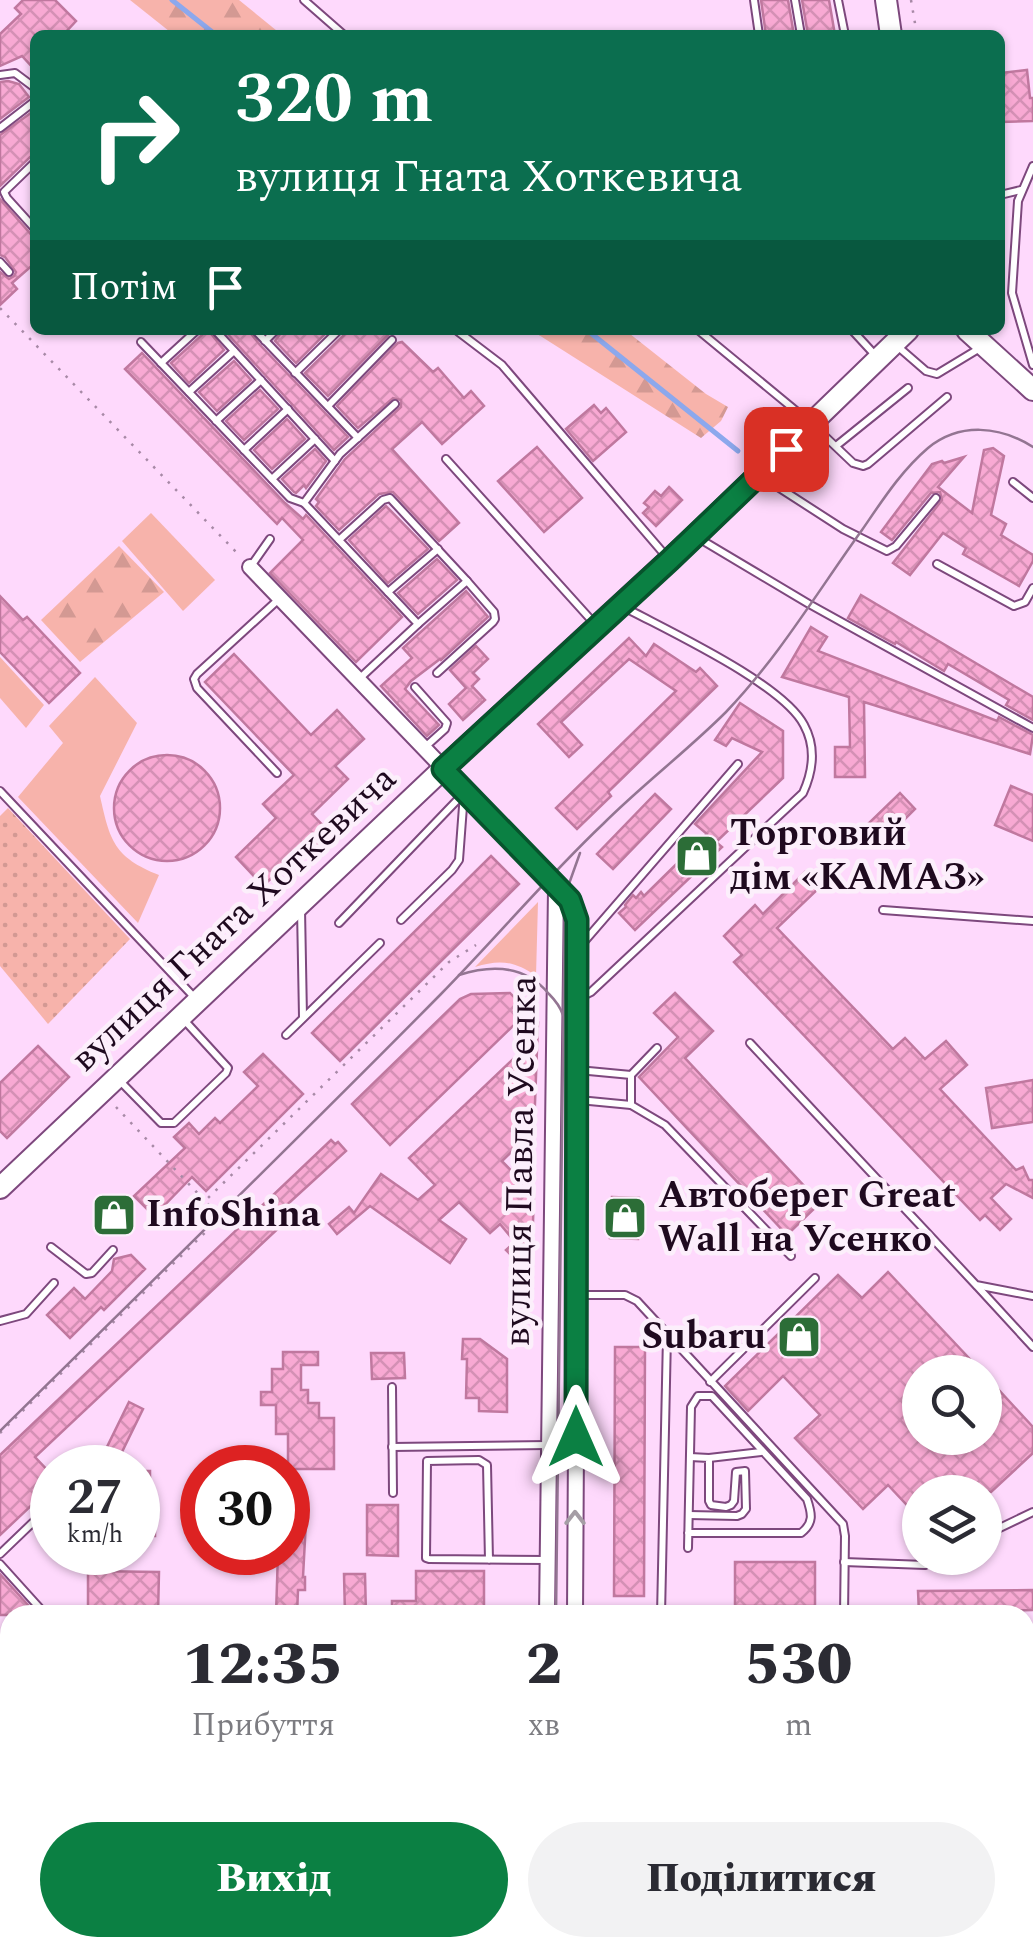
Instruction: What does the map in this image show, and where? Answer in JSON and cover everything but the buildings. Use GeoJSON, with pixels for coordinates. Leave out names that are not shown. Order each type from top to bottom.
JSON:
{"type":"FeatureCollection","features":[{"type":"Feature","properties":{"kind":"street"},"geometry":{"type":"LineString","coordinates":[[886,0],[891,30]]}},
{"type":"Feature","properties":{"kind":"street"},"geometry":{"type":"LineString","coordinates":[[972,335],[1033,390]]}},
{"type":"Feature","properties":{"kind":"street","name":"вулиця Гната Хоткевича"},"geometry":{"type":"LineString","coordinates":[[0,1188],[670,560],[894,344]]}},
{"type":"Feature","properties":{"kind":"street","name":"вулиця Павла Усенка"},"geometry":{"type":"LineString","coordinates":[[250,567],[570,900],[575,910],[579,929],[575,1605]]}},
{"type":"Feature","properties":{"kind":"street","name":"вулиця Павла Усенка"},"geometry":{"type":"LineString","coordinates":[[548,1605],[556,888]]}},
{"type":"Feature","properties":{"kind":"lane"},"geometry":{"type":"LineString","coordinates":[[304,0],[338,30]]}},
{"type":"Feature","properties":{"kind":"lane"},"geometry":{"type":"LineString","coordinates":[[754,0],[758,30]]}},
{"type":"Feature","properties":{"kind":"lane"},"geometry":{"type":"LineString","coordinates":[[795,0],[800,30]]}},
{"type":"Feature","properties":{"kind":"lane"},"geometry":{"type":"LineString","coordinates":[[838,0],[843,30]]}},
{"type":"Feature","properties":{"kind":"lane"},"geometry":{"type":"LineString","coordinates":[[0,75],[15,73],[30,84]]}},
{"type":"Feature","properties":{"kind":"lane"},"geometry":{"type":"LineString","coordinates":[[0,128],[30,104]]}},
{"type":"Feature","properties":{"kind":"lane"},"geometry":{"type":"LineString","coordinates":[[1033,166],[1018,201],[1012,292],[1033,365]]}},
{"type":"Feature","properties":{"kind":"lane"},"geometry":{"type":"LineString","coordinates":[[30,167],[4,192],[30,217]]}},
{"type":"Feature","properties":{"kind":"lane"},"geometry":{"type":"LineString","coordinates":[[1005,194],[1022,190]]}},
{"type":"Feature","properties":{"kind":"lane"},"geometry":{"type":"LineString","coordinates":[[0,262],[9,272]]}},
{"type":"Feature","properties":{"kind":"lane"},"geometry":{"type":"LineString","coordinates":[[161,363],[192,335]]}},
{"type":"Feature","properties":{"kind":"lane"},"geometry":{"type":"LineString","coordinates":[[220,335],[336,460]]}},
{"type":"Feature","properties":{"kind":"lane"},"geometry":{"type":"LineString","coordinates":[[260,335],[358,438]]}},
{"type":"Feature","properties":{"kind":"lane"},"geometry":{"type":"LineString","coordinates":[[265,341],[271,335]]}},
{"type":"Feature","properties":{"kind":"lane"},"geometry":{"type":"LineString","coordinates":[[296,372],[333,335]]}},
{"type":"Feature","properties":{"kind":"lane"},"geometry":{"type":"LineString","coordinates":[[463,335],[502,364],[670,560]]}},
{"type":"Feature","properties":{"kind":"lane"},"geometry":{"type":"LineString","coordinates":[[704,335],[853,463],[863,466],[946,398]]}},
{"type":"Feature","properties":{"kind":"lane"},"geometry":{"type":"LineString","coordinates":[[867,335],[894,344],[926,371],[937,374],[984,346]]}},
{"type":"Feature","properties":{"kind":"lane"},"geometry":{"type":"LineString","coordinates":[[328,406],[392,340]]}},
{"type":"Feature","properties":{"kind":"lane"},"geometry":{"type":"LineString","coordinates":[[141,342],[290,498],[304,503],[418,624]]}},
{"type":"Feature","properties":{"kind":"lane"},"geometry":{"type":"LineString","coordinates":[[188,392],[234,351]]}},
{"type":"Feature","properties":{"kind":"lane"},"geometry":{"type":"LineString","coordinates":[[216,421],[261,380]]}},
{"type":"Feature","properties":{"kind":"lane"},"geometry":{"type":"LineString","coordinates":[[836,446],[908,388]]}},
{"type":"Feature","properties":{"kind":"lane"},"geometry":{"type":"LineString","coordinates":[[304,503],[336,460],[394,404]]}},
{"type":"Feature","properties":{"kind":"lane"},"geometry":{"type":"LineString","coordinates":[[244,450],[288,409]]}},
{"type":"Feature","properties":{"kind":"lane"},"geometry":{"type":"LineString","coordinates":[[272,479],[315,439]]}},
{"type":"Feature","properties":{"kind":"lane"},"geometry":{"type":"LineString","coordinates":[[446,458],[597,627]]}},
{"type":"Feature","properties":{"kind":"lane"},"geometry":{"type":"LineString","coordinates":[[759,474],[843,529],[887,551],[896,546],[936,498]]}},
{"type":"Feature","properties":{"kind":"lane"},"geometry":{"type":"LineString","coordinates":[[1013,482],[1033,498]]}},
{"type":"Feature","properties":{"kind":"lane"},"geometry":{"type":"LineString","coordinates":[[339,540],[390,498],[494,612],[495,619],[437,673]]}},
{"type":"Feature","properties":{"kind":"lane"},"geometry":{"type":"LineString","coordinates":[[695,536],[1033,728]]}},
{"type":"Feature","properties":{"kind":"lane"},"geometry":{"type":"LineString","coordinates":[[250,567],[270,539]]}},
{"type":"Feature","properties":{"kind":"lane"},"geometry":{"type":"LineString","coordinates":[[388,592],[438,549]]}},
{"type":"Feature","properties":{"kind":"lane"},"geometry":{"type":"LineString","coordinates":[[937,564],[1014,606],[1025,602],[1033,588]]}},
{"type":"Feature","properties":{"kind":"lane"},"geometry":{"type":"LineString","coordinates":[[358,680],[468,582]]}},
{"type":"Feature","properties":{"kind":"lane"},"geometry":{"type":"LineString","coordinates":[[277,773],[197,688],[194,678],[280,598]]}},
{"type":"Feature","properties":{"kind":"lane"},"geometry":{"type":"LineString","coordinates":[[578,999],[591,992],[803,792],[810,776],[809,736],[803,722],[783,700],[754,679],[620,606]]}},
{"type":"Feature","properties":{"kind":"lane"},"geometry":{"type":"LineString","coordinates":[[415,687],[448,724],[424,749]]}},
{"type":"Feature","properties":{"kind":"lane"},"geometry":{"type":"LineString","coordinates":[[579,948],[738,764]]}},
{"type":"Feature","properties":{"kind":"lane"},"geometry":{"type":"LineString","coordinates":[[0,792],[198,1002]]}},
{"type":"Feature","properties":{"kind":"lane"},"geometry":{"type":"LineString","coordinates":[[402,920],[459,860],[464,792]]}},
{"type":"Feature","properties":{"kind":"lane"},"geometry":{"type":"LineString","coordinates":[[339,924],[464,792]]}},
{"type":"Feature","properties":{"kind":"lane"},"geometry":{"type":"LineString","coordinates":[[301,904],[302,1018]]}},
{"type":"Feature","properties":{"kind":"lane"},"geometry":{"type":"LineString","coordinates":[[883,910],[1033,921]]}},
{"type":"Feature","properties":{"kind":"lane"},"geometry":{"type":"LineString","coordinates":[[286,1034],[380,943]]}},
{"type":"Feature","properties":{"kind":"lane"},"geometry":{"type":"LineString","coordinates":[[117,1078],[161,1124],[174,1124],[228,1068],[181,1018]]}},
{"type":"Feature","properties":{"kind":"lane"},"geometry":{"type":"LineString","coordinates":[[750,1042],[1033,1347]]}},
{"type":"Feature","properties":{"kind":"lane"},"geometry":{"type":"LineString","coordinates":[[631,1104],[631,1074],[657,1048]]}},
{"type":"Feature","properties":{"kind":"lane"},"geometry":{"type":"LineString","coordinates":[[578,1070],[631,1074]]}},
{"type":"Feature","properties":{"kind":"lane"},"geometry":{"type":"LineString","coordinates":[[578,1100],[631,1104],[664,1125],[791,1256]]}},
{"type":"Feature","properties":{"kind":"lane"},"geometry":{"type":"LineString","coordinates":[[51,1247],[86,1274],[92,1273],[113,1250]]}},
{"type":"Feature","properties":{"kind":"lane"},"geometry":{"type":"LineString","coordinates":[[710,1382],[815,1278]]}},
{"type":"Feature","properties":{"kind":"lane"},"geometry":{"type":"LineString","coordinates":[[0,1321],[26,1314],[54,1283]]}},
{"type":"Feature","properties":{"kind":"lane"},"geometry":{"type":"LineString","coordinates":[[976,1285],[1033,1296]]}},
{"type":"Feature","properties":{"kind":"lane"},"geometry":{"type":"LineString","coordinates":[[577,1294],[625,1295],[637,1301],[843,1524],[844,1605]]}},
{"type":"Feature","properties":{"kind":"lane"},"geometry":{"type":"LineString","coordinates":[[662,1605],[667,1336]]}},
{"type":"Feature","properties":{"kind":"lane"},"geometry":{"type":"LineString","coordinates":[[392,1387],[392,1494]]}},
{"type":"Feature","properties":{"kind":"lane"},"geometry":{"type":"LineString","coordinates":[[688,1533],[801,1533],[812,1520],[807,1500],[712,1396],[698,1396],[691,1408],[688,1515],[688,1533],[688,1548]]}},
{"type":"Feature","properties":{"kind":"lane"},"geometry":{"type":"LineString","coordinates":[[392,1447],[550,1444]]}},
{"type":"Feature","properties":{"kind":"lane"},"geometry":{"type":"LineString","coordinates":[[690,1457],[763,1452]]}},
{"type":"Feature","properties":{"kind":"lane"},"geometry":{"type":"LineString","coordinates":[[688,1515],[737,1516],[746,1508],[746,1475],[742,1470],[736,1472],[731,1505],[711,1505],[709,1458]]}},
{"type":"Feature","properties":{"kind":"lane"},"geometry":{"type":"LineString","coordinates":[[489,1560],[486,1465],[479,1460],[427,1461],[426,1558],[489,1560],[548,1560]]}},
{"type":"Feature","properties":{"kind":"lane"},"geometry":{"type":"LineString","coordinates":[[1002,1527],[1033,1512]]}},
{"type":"Feature","properties":{"kind":"lane"},"geometry":{"type":"LineString","coordinates":[[0,1554],[30,1525]]}},
{"type":"Feature","properties":{"kind":"lane"},"geometry":{"type":"LineString","coordinates":[[844,1562],[902,1563]]}},
{"type":"Feature","properties":{"kind":"lane"},"geometry":{"type":"LineString","coordinates":[[0,1564],[37,1605]]}},
{"type":"Feature","properties":{"kind":"path"},"geometry":{"type":"LineString","coordinates":[[911,0],[916,30]]}},
{"type":"Feature","properties":{"kind":"path"},"geometry":{"type":"LineString","coordinates":[[0,308],[250,567]]}},
{"type":"Feature","properties":{"kind":"path"},"geometry":{"type":"LineString","coordinates":[[205,1202],[448,962],[476,945]]}},
{"type":"Feature","properties":{"kind":"path"},"geometry":{"type":"LineString","coordinates":[[0,1433],[221,1217],[116,1107]]}},
{"type":"Feature","properties":{"kind":"green space"},"geometry":{"type":"Polygon","coordinates":[[[130,0],[239,0],[276,30],[168,30],[130,0]]]}},
{"type":"Feature","properties":{"kind":"green space"},"geometry":{"type":"Polygon","coordinates":[[[539,335],[631,335],[728,407],[721,421],[701,438],[539,335]]]}},
{"type":"Feature","properties":{"kind":"green space"},"geometry":{"type":"Polygon","coordinates":[[[151,513],[215,580],[183,611],[122,541],[151,513]]]}},
{"type":"Feature","properties":{"kind":"green space"},"geometry":{"type":"Polygon","coordinates":[[[119,546],[164,592],[80,662],[41,620],[119,546]]]}},
{"type":"Feature","properties":{"kind":"green space"},"geometry":{"type":"Polygon","coordinates":[[[0,657],[44,705],[26,728],[0,698],[0,657]]]}},
{"type":"Feature","properties":{"kind":"green space"},"geometry":{"type":"Polygon","coordinates":[[[95,677],[137,723],[100,796],[116,846],[132,861],[159,875],[138,923],[18,797],[63,743],[49,726],[95,677]]]}},
{"type":"Feature","properties":{"kind":"green space"},"geometry":{"type":"Polygon","coordinates":[[[8,808],[130,939],[48,1024],[0,966],[0,816],[8,808]]]}},
{"type":"Feature","properties":{"kind":"green space"},"geometry":{"type":"Polygon","coordinates":[[[538,902],[536,976],[507,963],[475,967],[538,902]]]}},
{"type":"Feature","properties":{"kind":"waterway"},"geometry":{"type":"LineString","coordinates":[[172,0],[210,30]]}},
{"type":"Feature","properties":{"kind":"waterway"},"geometry":{"type":"LineString","coordinates":[[593,335],[738,451]]}},
{"type":"Feature","properties":{"kind":"tram line"},"geometry":{"type":"LineString","coordinates":[[0,1431],[386,1049],[582,845],[726,712],[780,647],[885,497],[918,457],[940,440],[967,431],[994,431],[1033,447]]}},
{"type":"Feature","properties":{"kind":"tram line"},"geometry":{"type":"LineString","coordinates":[[556,1605],[565,895],[580,853]]}},
{"type":"Feature","properties":{"kind":"tram line"},"geometry":{"type":"LineString","coordinates":[[459,975],[484,969],[519,972],[540,984],[563,1015]]}},
{"type":"Feature","properties":{"kind":"place","name":"Торговий дім «КАМАЗ»"},"geometry":{"type":"Point","coordinates":[697,856]}},
{"type":"Feature","properties":{"kind":"place","name":"InfoShina"},"geometry":{"type":"Point","coordinates":[114,1215]}},
{"type":"Feature","properties":{"kind":"place","name":"Автоберег Great Wall на Усенко"},"geometry":{"type":"Point","coordinates":[625,1218]}},
{"type":"Feature","properties":{"kind":"place","name":"Subaru"},"geometry":{"type":"Point","coordinates":[799,1337]}},
{"type":"Feature","properties":{"kind":"route"},"geometry":{"type":"LineString","coordinates":[[576,1437],[579,929],[570,900],[443,769],[786,449]]}}]}
